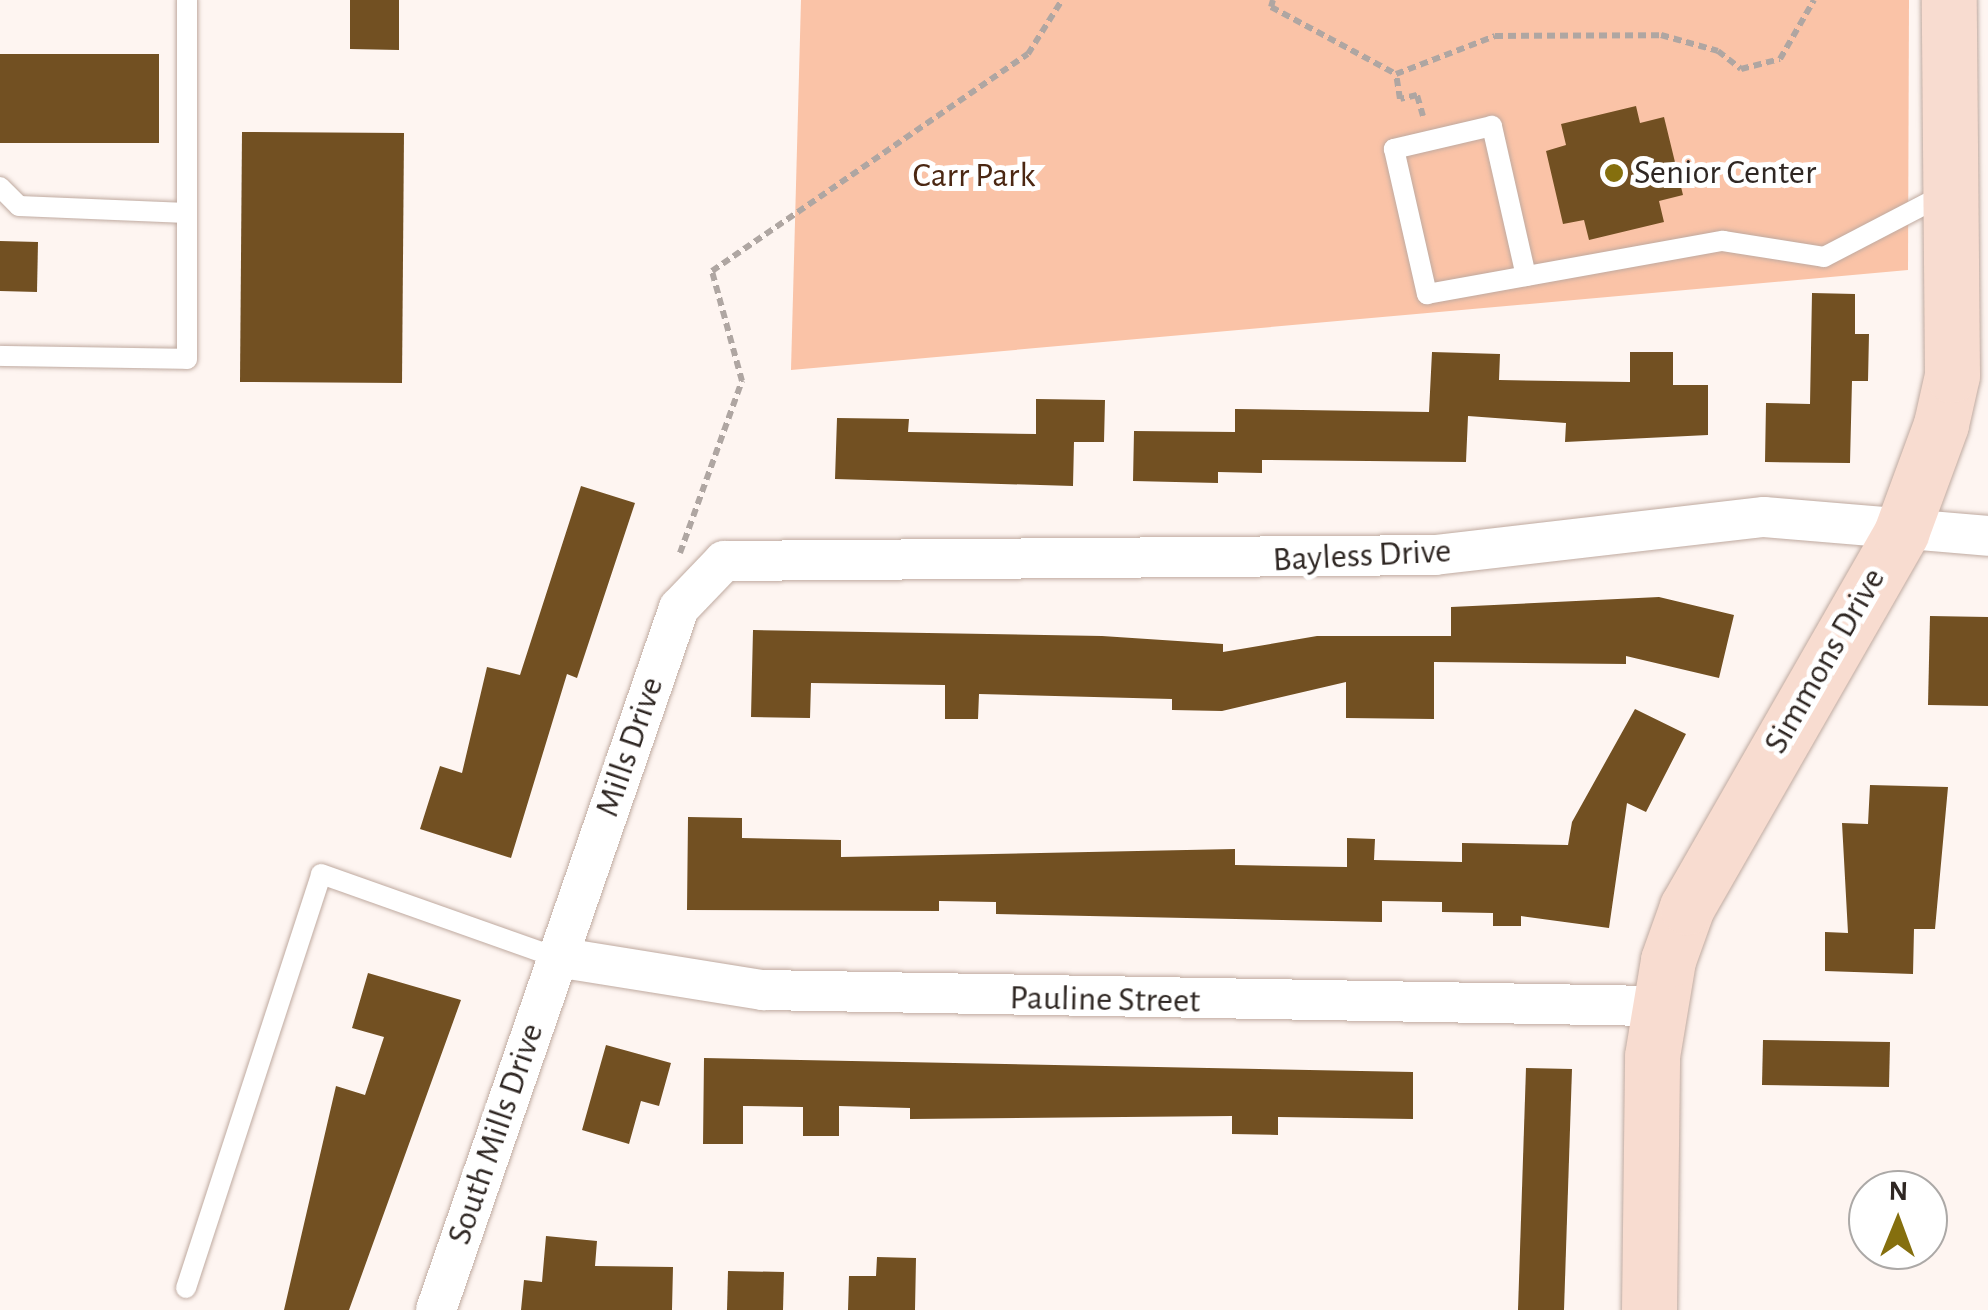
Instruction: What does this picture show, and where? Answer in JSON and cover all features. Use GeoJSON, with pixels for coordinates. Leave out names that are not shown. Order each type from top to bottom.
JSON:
{"type":"FeatureCollection","features":[{"type":"Feature","properties":{"kind":"street","name":"Simmons Drive"},"geometry":{"type":"LineString","coordinates":[[1649,1310],[1657,1006],[1687,907],[1900,533],[1952,374],[1949,0]]}},
{"type":"Feature","properties":{"kind":"street","name":"Bayless Drive"},"geometry":{"type":"LineString","coordinates":[[734,558],[1294,561],[1764,517],[1900,533],[1988,536]]}},
{"type":"Feature","properties":{"kind":"street","name":"Mills Drive"},"geometry":{"type":"LineString","coordinates":[[556,957],[680,608],[698,580],[734,558]]}},
{"type":"Feature","properties":{"kind":"street","name":"Pauline Street"},"geometry":{"type":"LineString","coordinates":[[556,957],[763,990],[1657,1006]]}},
{"type":"Feature","properties":{"kind":"street","name":"South Mills Drive"},"geometry":{"type":"LineString","coordinates":[[436,1310],[556,957]]}},
{"type":"Feature","properties":{"kind":"lane"},"geometry":{"type":"LineString","coordinates":[[0,356],[188,358],[187,0]]}},
{"type":"Feature","properties":{"kind":"lane"},"geometry":{"type":"LineString","coordinates":[[1526,276],[1492,126],[1394,148],[1428,294],[1724,241],[1824,257],[1953,190]]}},
{"type":"Feature","properties":{"kind":"lane"},"geometry":{"type":"LineString","coordinates":[[0,187],[19,206],[187,213]]}},
{"type":"Feature","properties":{"kind":"lane"},"geometry":{"type":"LineString","coordinates":[[186,1288],[321,874],[556,957]]}},
{"type":"Feature","properties":{"kind":"path"},"geometry":{"type":"LineString","coordinates":[[680,608],[674,574],[742,381],[712,272],[1028,54],[1062,0]]}},
{"type":"Feature","properties":{"kind":"path"},"geometry":{"type":"LineString","coordinates":[[1273,0],[1271,7],[1396,74],[1495,36],[1580,33],[1661,35],[1718,51],[1741,69],[1780,59],[1814,0]]}},
{"type":"Feature","properties":{"kind":"path"},"geometry":{"type":"LineString","coordinates":[[1396,74],[1400,99],[1418,95],[1429,141]]}},
{"type":"Feature","properties":{"kind":"green space","name":"Carr Park"},"geometry":{"type":"Polygon","coordinates":[[[801,0],[1909,0],[1908,270],[791,370],[801,0]]]}},
{"type":"Feature","properties":{"kind":"building"},"geometry":{"type":"Polygon","coordinates":[[[350,0],[399,0],[399,50],[350,49],[350,0]]]}},
{"type":"Feature","properties":{"kind":"building"},"geometry":{"type":"Polygon","coordinates":[[[0,54],[159,54],[159,143],[0,143],[0,54]]]}},
{"type":"Feature","properties":{"kind":"building","name":"Senior Center"},"geometry":{"type":"Polygon","coordinates":[[[1636,106],[1640,123],[1664,117],[1683,195],[1659,201],[1664,222],[1589,240],[1584,220],[1563,224],[1546,151],[1566,145],[1561,124],[1636,106]]]}},
{"type":"Feature","properties":{"kind":"building"},"geometry":{"type":"Polygon","coordinates":[[[242,132],[404,133],[402,383],[240,382],[242,132]]]}},
{"type":"Feature","properties":{"kind":"building"},"geometry":{"type":"Polygon","coordinates":[[[0,241],[38,242],[37,292],[0,291],[0,241]]]}},
{"type":"Feature","properties":{"kind":"building"},"geometry":{"type":"Polygon","coordinates":[[[1812,293],[1855,294],[1855,334],[1869,334],[1868,381],[1852,381],[1850,463],[1765,462],[1766,403],[1810,404],[1812,293]]]}},
{"type":"Feature","properties":{"kind":"building"},"geometry":{"type":"Polygon","coordinates":[[[1432,352],[1500,354],[1499,380],[1630,382],[1630,352],[1673,352],[1673,385],[1708,385],[1708,435],[1565,442],[1566,423],[1468,416],[1466,462],[1262,460],[1262,473],[1218,472],[1218,483],[1133,481],[1134,431],[1235,432],[1235,409],[1429,412],[1432,352]]]}},
{"type":"Feature","properties":{"kind":"building"},"geometry":{"type":"Polygon","coordinates":[[[1036,399],[1105,400],[1104,442],[1074,442],[1073,486],[835,479],[837,418],[909,419],[908,432],[1036,434],[1036,399]]]}},
{"type":"Feature","properties":{"kind":"building"},"geometry":{"type":"Polygon","coordinates":[[[581,486],[635,503],[577,678],[567,674],[511,858],[420,829],[440,766],[462,773],[487,667],[520,675],[581,486]]]}},
{"type":"Feature","properties":{"kind":"building"},"geometry":{"type":"Polygon","coordinates":[[[1659,597],[1734,615],[1719,678],[1626,656],[1626,664],[1434,662],[1434,719],[1346,718],[1346,682],[1222,711],[1172,710],[1172,699],[979,694],[978,719],[945,719],[945,685],[811,683],[810,718],[751,717],[753,630],[1102,636],[1223,644],[1223,652],[1317,636],[1451,636],[1451,607],[1659,597]]]}},
{"type":"Feature","properties":{"kind":"building"},"geometry":{"type":"Polygon","coordinates":[[[1930,616],[1988,617],[1988,706],[1928,705],[1930,616]]]}},
{"type":"Feature","properties":{"kind":"building"},"geometry":{"type":"Polygon","coordinates":[[[1635,709],[1686,734],[1646,812],[1627,803],[1609,928],[1521,916],[1521,926],[1493,926],[1493,913],[1442,912],[1442,902],[1382,901],[1382,922],[996,914],[996,902],[939,901],[939,911],[687,910],[688,817],[742,818],[742,838],[841,840],[841,857],[1235,849],[1235,865],[1347,867],[1347,838],[1375,839],[1374,860],[1462,862],[1462,843],[1568,845],[1572,822],[1635,709]]]}},
{"type":"Feature","properties":{"kind":"building"},"geometry":{"type":"Polygon","coordinates":[[[1870,785],[1948,787],[1935,929],[1914,929],[1913,974],[1825,971],[1825,932],[1848,933],[1842,823],[1868,824],[1870,785]]]}},
{"type":"Feature","properties":{"kind":"building"},"geometry":{"type":"Polygon","coordinates":[[[368,973],[461,1000],[349,1310],[284,1310],[336,1086],[365,1095],[384,1037],[352,1028],[368,973]]]}},
{"type":"Feature","properties":{"kind":"building"},"geometry":{"type":"Polygon","coordinates":[[[1763,1040],[1890,1042],[1889,1087],[1762,1085],[1763,1040]]]}},
{"type":"Feature","properties":{"kind":"building"},"geometry":{"type":"Polygon","coordinates":[[[606,1045],[671,1063],[659,1106],[641,1101],[629,1144],[582,1130],[606,1045]]]}},
{"type":"Feature","properties":{"kind":"building"},"geometry":{"type":"Polygon","coordinates":[[[704,1058],[1413,1072],[1413,1119],[1278,1117],[1278,1135],[1232,1134],[1232,1116],[910,1119],[910,1108],[839,1106],[839,1136],[803,1136],[803,1107],[743,1106],[743,1144],[703,1144],[704,1058]]]}},
{"type":"Feature","properties":{"kind":"building"},"geometry":{"type":"Polygon","coordinates":[[[1526,1068],[1572,1069],[1564,1310],[1518,1310],[1526,1068]]]}},
{"type":"Feature","properties":{"kind":"building"},"geometry":{"type":"Polygon","coordinates":[[[546,1236],[597,1241],[595,1266],[673,1267],[672,1310],[521,1310],[524,1280],[542,1282],[546,1236]]]}},
{"type":"Feature","properties":{"kind":"building"},"geometry":{"type":"Polygon","coordinates":[[[877,1257],[916,1258],[915,1310],[848,1310],[849,1276],[876,1276],[877,1257]]]}},
{"type":"Feature","properties":{"kind":"building"},"geometry":{"type":"Polygon","coordinates":[[[728,1271],[784,1272],[783,1310],[727,1310],[728,1271]]]}},
{"type":"Feature","properties":{"kind":"place","name":"Senior Center"},"geometry":{"type":"Point","coordinates":[1614,173]}}]}
